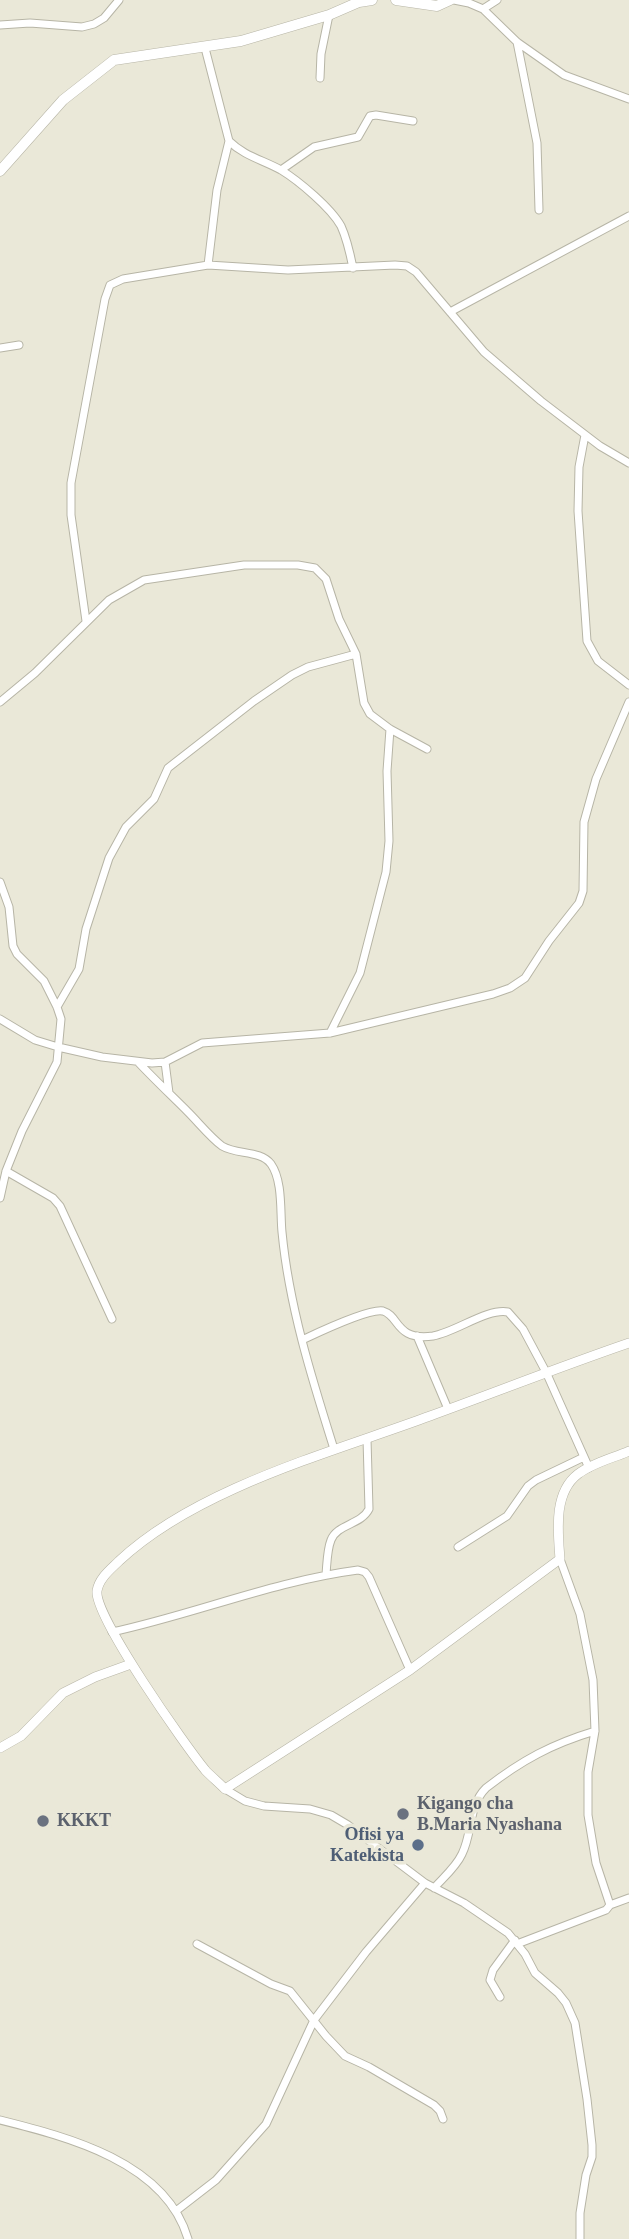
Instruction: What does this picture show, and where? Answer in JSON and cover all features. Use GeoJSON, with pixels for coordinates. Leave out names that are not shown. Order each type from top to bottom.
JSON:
{"type":"FeatureCollection","features":[{"type":"Feature","properties":{"kind":"main road"},"geometry":{"type":"LineString","coordinates":[[0,171],[63,100],[114,60],[171,50],[205,48],[281,31],[329,15],[358,1],[372,0]]}},
{"type":"Feature","properties":{"kind":"main road"},"geometry":{"type":"LineString","coordinates":[[396,0],[437,6],[452,0]]}},
{"type":"Feature","properties":{"kind":"street"},"geometry":{"type":"LineString","coordinates":[[0,25],[18,22],[82,27],[104,18],[119,0]]}},
{"type":"Feature","properties":{"kind":"street"},"geometry":{"type":"LineString","coordinates":[[452,0],[483,9],[517,42],[564,75],[629,99]]}},
{"type":"Feature","properties":{"kind":"street"},"geometry":{"type":"LineString","coordinates":[[483,9],[497,0]]}},
{"type":"Feature","properties":{"kind":"street"},"geometry":{"type":"LineString","coordinates":[[320,78],[321,54],[329,15]]}},
{"type":"Feature","properties":{"kind":"street"},"geometry":{"type":"LineString","coordinates":[[517,42],[537,144],[539,211]]}},
{"type":"Feature","properties":{"kind":"street"},"geometry":{"type":"LineString","coordinates":[[205,48],[229,141],[237,150],[281,170],[329,210],[346,238],[353,268]]}},
{"type":"Feature","properties":{"kind":"street"},"geometry":{"type":"LineString","coordinates":[[281,170],[314,147],[358,137],[370,116],[413,121]]}},
{"type":"Feature","properties":{"kind":"street"},"geometry":{"type":"LineString","coordinates":[[208,265],[217,190],[229,141]]}},
{"type":"Feature","properties":{"kind":"street"},"geometry":{"type":"LineString","coordinates":[[450,312],[629,216]]}},
{"type":"Feature","properties":{"kind":"street"},"geometry":{"type":"LineString","coordinates":[[86,621],[71,515],[71,483],[108,291],[110,285],[123,279],[208,265],[288,270],[407,266],[416,272],[484,352],[585,435],[629,463]]}},
{"type":"Feature","properties":{"kind":"street"},"geometry":{"type":"LineString","coordinates":[[0,348],[19,345]]}},
{"type":"Feature","properties":{"kind":"street"},"geometry":{"type":"LineString","coordinates":[[585,435],[579,467],[578,511],[583,621],[591,652],[598,662],[629,685]]}},
{"type":"Feature","properties":{"kind":"street"},"geometry":{"type":"LineString","coordinates":[[0,700],[51,658],[108,600],[144,580],[244,565],[299,565],[315,568],[326,579],[356,654],[364,703],[370,714],[390,729],[427,749]]}},
{"type":"Feature","properties":{"kind":"street"},"geometry":{"type":"LineString","coordinates":[[58,1007],[79,969],[86,929],[109,858],[126,827],[154,799],[168,768],[254,701],[292,676],[308,667],[356,654]]}},
{"type":"Feature","properties":{"kind":"street"},"geometry":{"type":"LineString","coordinates":[[0,1019],[35,1040],[58,1047],[139,1063],[165,1062],[202,1043],[330,1032],[510,988],[525,978],[579,903],[583,891],[584,822],[596,779],[629,702]]}},
{"type":"Feature","properties":{"kind":"street"},"geometry":{"type":"LineString","coordinates":[[330,1032],[360,973],[386,872],[389,841],[387,771],[390,729]]}},
{"type":"Feature","properties":{"kind":"street"},"geometry":{"type":"LineString","coordinates":[[0,882],[9,907],[13,946],[17,954],[44,981],[61,1018],[57,1062],[53,1075],[30,1113],[2,1181],[0,1198]]}},
{"type":"Feature","properties":{"kind":"street"},"geometry":{"type":"LineString","coordinates":[[165,1062],[169,1093]]}},
{"type":"Feature","properties":{"kind":"street"},"geometry":{"type":"LineString","coordinates":[[139,1063],[219,1143],[239,1154],[260,1156],[268,1160],[274,1168],[278,1184],[282,1236],[302,1340],[334,1449]]}},
{"type":"Feature","properties":{"kind":"street"},"geometry":{"type":"LineString","coordinates":[[6,1171],[53,1198],[60,1206],[111,1319]]}},
{"type":"Feature","properties":{"kind":"street"},"geometry":{"type":"LineString","coordinates":[[302,1340],[365,1314],[381,1311],[386,1312],[405,1333],[417,1336],[449,1333],[494,1313],[508,1312],[523,1329],[546,1372],[589,1468]]}},
{"type":"Feature","properties":{"kind":"street"},"geometry":{"type":"LineString","coordinates":[[417,1336],[448,1409]]}},
{"type":"Feature","properties":{"kind":"street"},"geometry":{"type":"LineString","coordinates":[[580,2239],[580,2214],[592,2145],[575,2023],[566,2003],[536,1973],[516,1942],[464,1903],[425,1883],[348,1825],[331,1815],[310,1809],[264,1806],[245,1801],[225,1789],[206,1770],[131,1664],[112,1632],[99,1600],[98,1587],[108,1572],[133,1548],[161,1527],[192,1510],[334,1449],[629,1343]]}},
{"type":"Feature","properties":{"kind":"street"},"geometry":{"type":"LineString","coordinates":[[326,1574],[331,1540],[335,1534],[366,1516],[369,1509],[367,1438]]}},
{"type":"Feature","properties":{"kind":"street"},"geometry":{"type":"LineString","coordinates":[[610,1905],[596,1863],[588,1815],[588,1772],[595,1731],[593,1680],[580,1614],[560,1559],[558,1530],[561,1502],[569,1483],[589,1468],[629,1451]]}},
{"type":"Feature","properties":{"kind":"street"},"geometry":{"type":"LineString","coordinates":[[458,1547],[508,1516],[528,1486],[536,1480],[584,1457]]}},
{"type":"Feature","properties":{"kind":"street"},"geometry":{"type":"LineString","coordinates":[[225,1789],[410,1670],[560,1559]]}},
{"type":"Feature","properties":{"kind":"street"},"geometry":{"type":"LineString","coordinates":[[112,1632],[155,1623],[295,1581],[358,1570],[365,1572],[410,1670]]}},
{"type":"Feature","properties":{"kind":"street"},"geometry":{"type":"LineString","coordinates":[[0,1748],[21,1736],[63,1693],[95,1676],[131,1664]]}},
{"type":"Feature","properties":{"kind":"street"},"geometry":{"type":"LineString","coordinates":[[435,1888],[456,1865],[463,1852],[475,1805],[486,1788],[539,1752],[595,1731]]}},
{"type":"Feature","properties":{"kind":"street"},"geometry":{"type":"LineString","coordinates":[[176,2211],[216,2180],[266,2124],[314,2020],[366,1952],[425,1883]]}},
{"type":"Feature","properties":{"kind":"street"},"geometry":{"type":"LineString","coordinates":[[500,1997],[490,1980],[493,1970],[516,1942],[606,1910],[610,1905],[629,1898]]}},
{"type":"Feature","properties":{"kind":"street"},"geometry":{"type":"LineString","coordinates":[[197,1944],[271,1984],[290,1991],[345,2056],[434,2105],[443,2119]]}},
{"type":"Feature","properties":{"kind":"street"},"geometry":{"type":"LineString","coordinates":[[0,2120],[83,2144],[115,2158],[141,2176],[176,2211],[188,2239]]}},
{"type":"Feature","properties":{"kind":"place","name":"Kigango cha B.Maria Nyashana"},"geometry":{"type":"Point","coordinates":[403,1814]}},
{"type":"Feature","properties":{"kind":"place","name":"KKKT"},"geometry":{"type":"Point","coordinates":[43,1821]}},
{"type":"Feature","properties":{"kind":"place","name":"Ofisi ya Katekista"},"geometry":{"type":"Point","coordinates":[418,1845]}}]}
